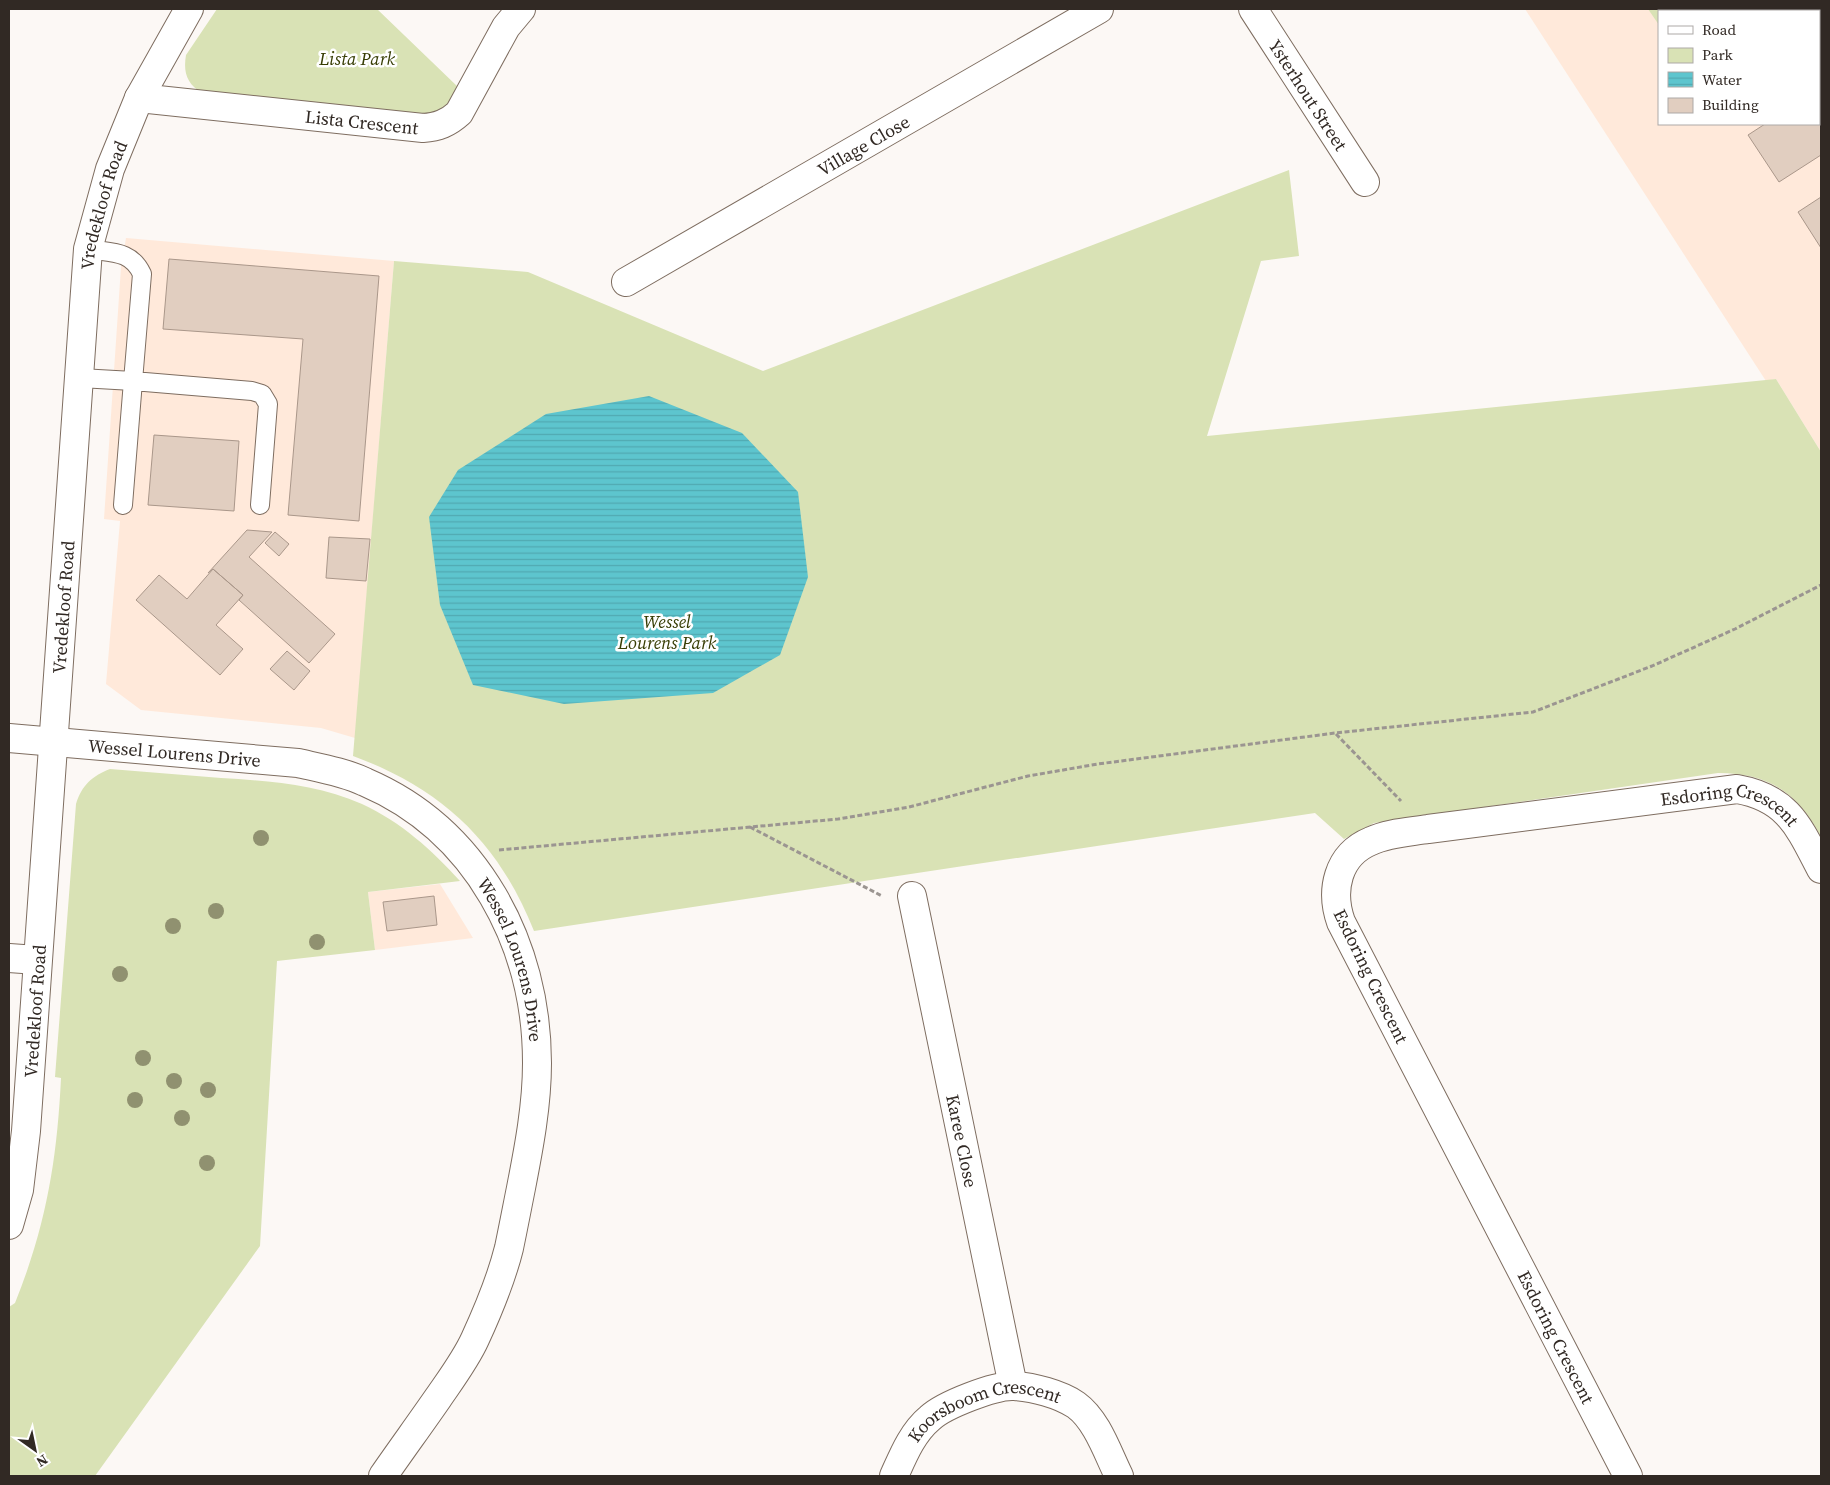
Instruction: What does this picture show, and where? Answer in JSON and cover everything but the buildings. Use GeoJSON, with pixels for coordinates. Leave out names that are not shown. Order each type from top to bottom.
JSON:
{"type":"FeatureCollection","features":[{"type":"Feature","properties":{"kind":"street","name":"Vredekloof Road"},"geometry":{"type":"LineString","coordinates":[[9,1225],[19,1190],[26,1131],[88,250],[110,169],[139,98],[189,9]]}},
{"type":"Feature","properties":{"kind":"street","name":"Lista Crescent"},"geometry":{"type":"LineString","coordinates":[[139,98],[423,128],[436,127],[449,122],[459,113],[506,27],[521,9]]}},
{"type":"Feature","properties":{"kind":"street","name":"Village Close"},"geometry":{"type":"LineString","coordinates":[[626,282],[1099,9]]}},
{"type":"Feature","properties":{"kind":"street","name":"Ysterhout Street"},"geometry":{"type":"LineString","coordinates":[[1253,9],[1365,182]]}},
{"type":"Feature","properties":{"kind":"street","name":"Wessel Lourens Drive"},"geometry":{"type":"LineString","coordinates":[[9,738],[298,763],[332,770],[365,782],[430,821],[464,854],[480,874],[495,899],[518,949],[532,1005],[537,1063],[534,1110],[508,1251],[474,1340],[450,1380],[383,1476]]}},
{"type":"Feature","properties":{"kind":"street","name":"Esdoring Crescent"},"geometry":{"type":"LineString","coordinates":[[1628,1476],[1345,931],[1335,906],[1335,890],[1339,873],[1357,849],[1370,840],[1428,828],[1737,789],[1766,796],[1780,805],[1801,830],[1821,869]]}},
{"type":"Feature","properties":{"kind":"street","name":"Karee Close"},"geometry":{"type":"LineString","coordinates":[[914,905],[1013,1386]]}},
{"type":"Feature","properties":{"kind":"street"},"geometry":{"type":"LineString","coordinates":[[9,958],[38,960]]}},
{"type":"Feature","properties":{"kind":"street","name":"Koorsboom Crescent"},"geometry":{"type":"LineString","coordinates":[[894,1476],[915,1435],[929,1418],[946,1406],[967,1398],[1013,1386],[1050,1393],[1076,1404],[1087,1415],[1119,1476]]}},
{"type":"Feature","properties":{"kind":"lane"},"geometry":{"type":"LineString","coordinates":[[88,250],[124,255],[133,259],[142,274],[123,506]]}},
{"type":"Feature","properties":{"kind":"lane"},"geometry":{"type":"LineString","coordinates":[[80,378],[252,391],[262,394],[268,404],[260,505]]}},
{"type":"Feature","properties":{"kind":"path"},"geometry":{"type":"LineString","coordinates":[[464,854],[838,819],[882,811],[1028,776],[1098,764],[1335,733],[1532,712],[1660,663],[1735,629],[1821,585]]}},
{"type":"Feature","properties":{"kind":"path"},"geometry":{"type":"LineString","coordinates":[[1335,733],[1428,828]]}},
{"type":"Feature","properties":{"kind":"path"},"geometry":{"type":"LineString","coordinates":[[749,827],[914,905]]}},
{"type":"Feature","properties":{"kind":"shaded area"},"geometry":{"type":"Polygon","coordinates":[[[1525,9],[1821,9],[1821,452],[1776,379],[1766,381],[1525,9]]]}},
{"type":"Feature","properties":{"kind":"shaded area"},"geometry":{"type":"Polygon","coordinates":[[[126,238],[394,261],[355,738],[321,728],[141,710],[106,684],[120,521],[104,519],[121,267],[126,238]]]}},
{"type":"Feature","properties":{"kind":"shaded area"},"geometry":{"type":"Polygon","coordinates":[[[440,884],[473,938],[375,950],[368,892],[440,884]]]}},
{"type":"Feature","properties":{"kind":"green space","name":"Lista Park"},"geometry":{"type":"Polygon","coordinates":[[[217,9],[377,9],[458,87],[446,105],[437,111],[426,114],[202,93],[193,86],[187,77],[185,67],[186,55],[217,9]]]}},
{"type":"Feature","properties":{"kind":"green space"},"geometry":{"type":"Polygon","coordinates":[[[1648,9],[1759,9],[1658,10],[1658,24],[1648,9]]]}},
{"type":"Feature","properties":{"kind":"green space","name":"Wessel Lourens Park"},"geometry":{"type":"Polygon","coordinates":[[[1289,170],[1299,256],[1261,261],[1207,436],[1776,379],[1821,452],[1821,837],[1802,808],[1780,788],[1752,777],[1718,773],[1374,823],[1344,839],[1315,813],[534,931],[504,871],[464,823],[441,803],[414,785],[385,769],[353,756],[394,261],[528,272],[763,371],[1289,170]]]}},
{"type":"Feature","properties":{"kind":"green space"},"geometry":{"type":"Polygon","coordinates":[[[110,769],[275,782],[345,797],[376,811],[403,828],[438,858],[460,881],[368,892],[375,950],[277,961],[260,1246],[95,1476],[9,1476],[9,1307],[15,1303],[35,1247],[53,1165],[61,1078],[55,1077],[76,804],[81,791],[88,782],[110,769]]]}},
{"type":"Feature","properties":{"kind":"water"},"geometry":{"type":"Polygon","coordinates":[[[649,396],[742,433],[798,492],[808,577],[780,655],[713,693],[564,704],[473,685],[440,605],[429,517],[458,470],[546,414],[649,396]]]}}]}
